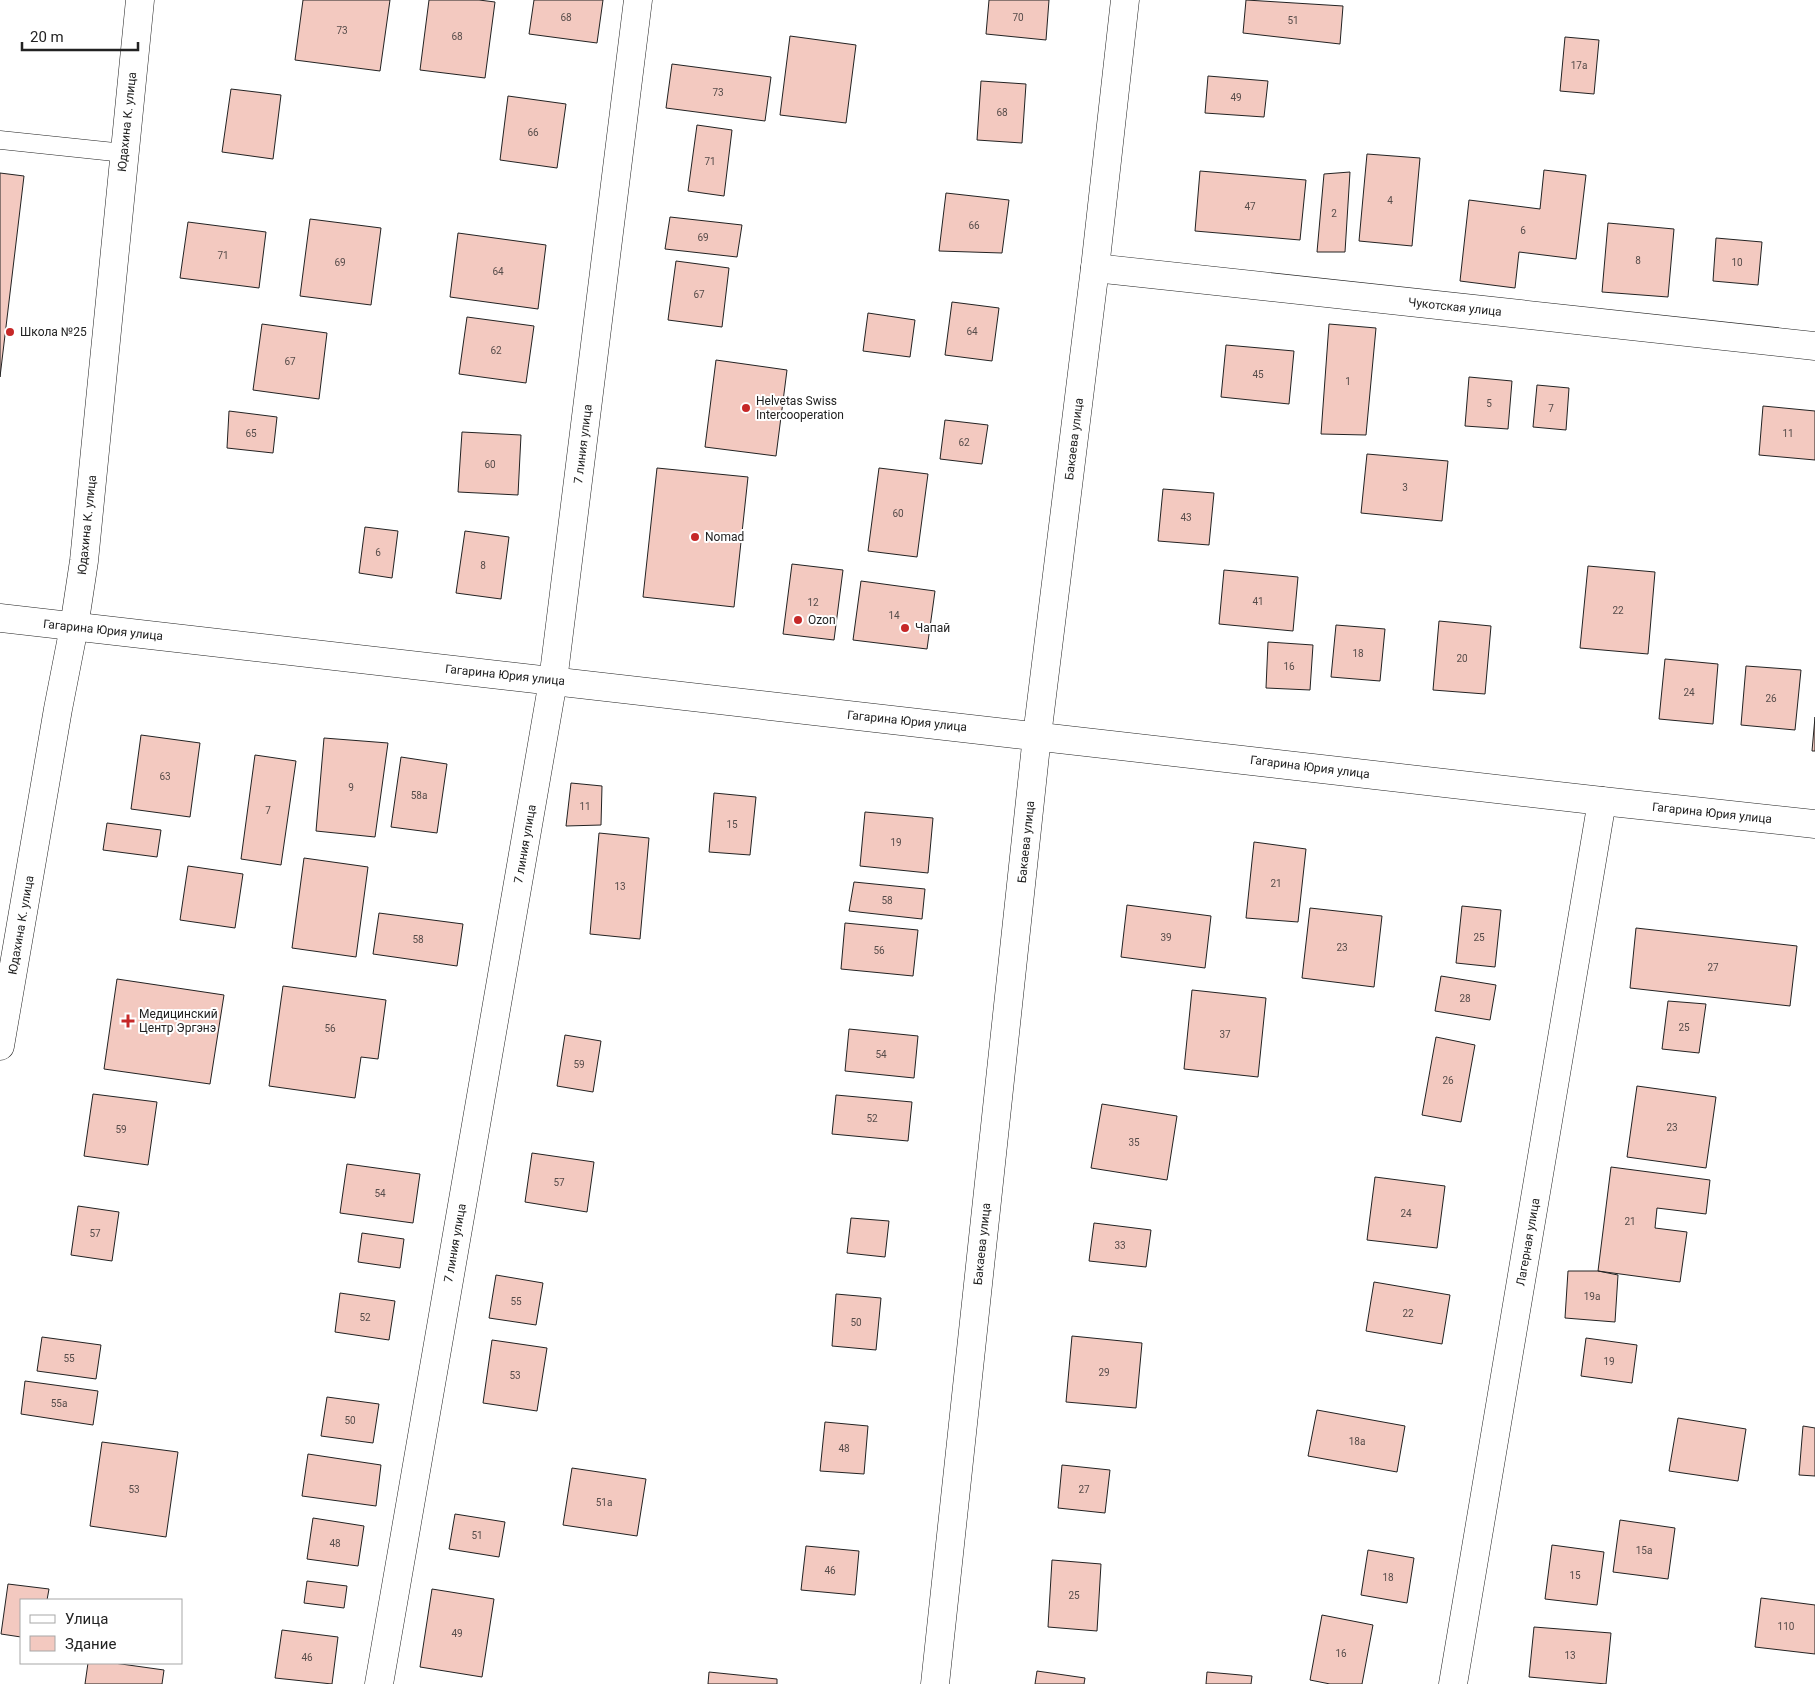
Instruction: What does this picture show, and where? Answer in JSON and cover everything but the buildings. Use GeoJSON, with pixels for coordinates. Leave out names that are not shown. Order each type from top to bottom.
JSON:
{"type":"FeatureCollection","features":[{"type":"Feature","properties":{"kind":"street","name":"Юдахина К. улица"},"geometry":{"type":"LineString","coordinates":[[0,1046],[84,561],[140,0]]}},
{"type":"Feature","properties":{"kind":"street","name":"7 линия улица"},"geometry":{"type":"LineString","coordinates":[[379,1684],[553,681],[638,0]]}},
{"type":"Feature","properties":{"kind":"street","name":"Бакаева улица"},"geometry":{"type":"LineString","coordinates":[[935,1684],[1037,736],[1095,268],[1125,0]]}},
{"type":"Feature","properties":{"kind":"street","name":"Чукотская улица"},"geometry":{"type":"LineString","coordinates":[[1095,268],[1815,346]]}},
{"type":"Feature","properties":{"kind":"street","name":"Гагарина Юрия улица"},"geometry":{"type":"LineString","coordinates":[[0,618],[1815,824]]}},
{"type":"Feature","properties":{"kind":"street","name":"Лагерная улица"},"geometry":{"type":"LineString","coordinates":[[1453,1684],[1602,801]]}},
{"type":"Feature","properties":{"kind":"lane"},"geometry":{"type":"LineString","coordinates":[[0,140],[124,153]]}},
{"type":"Feature","properties":{"kind":"place","name":"Школа №25"},"geometry":{"type":"Point","coordinates":[10,332]}},
{"type":"Feature","properties":{"kind":"place","name":"Helvetas Swiss Intercooperation"},"geometry":{"type":"Point","coordinates":[746,408]}},
{"type":"Feature","properties":{"kind":"place","name":"Nomad"},"geometry":{"type":"Point","coordinates":[695,537]}},
{"type":"Feature","properties":{"kind":"place","name":"Ozon"},"geometry":{"type":"Point","coordinates":[798,620]}},
{"type":"Feature","properties":{"kind":"place","name":"Чапай"},"geometry":{"type":"Point","coordinates":[905,628]}},
{"type":"Feature","properties":{"kind":"place","name":"Медицинский Центр Эргэнэ"},"geometry":{"type":"Point","coordinates":[128,1021]}}]}
